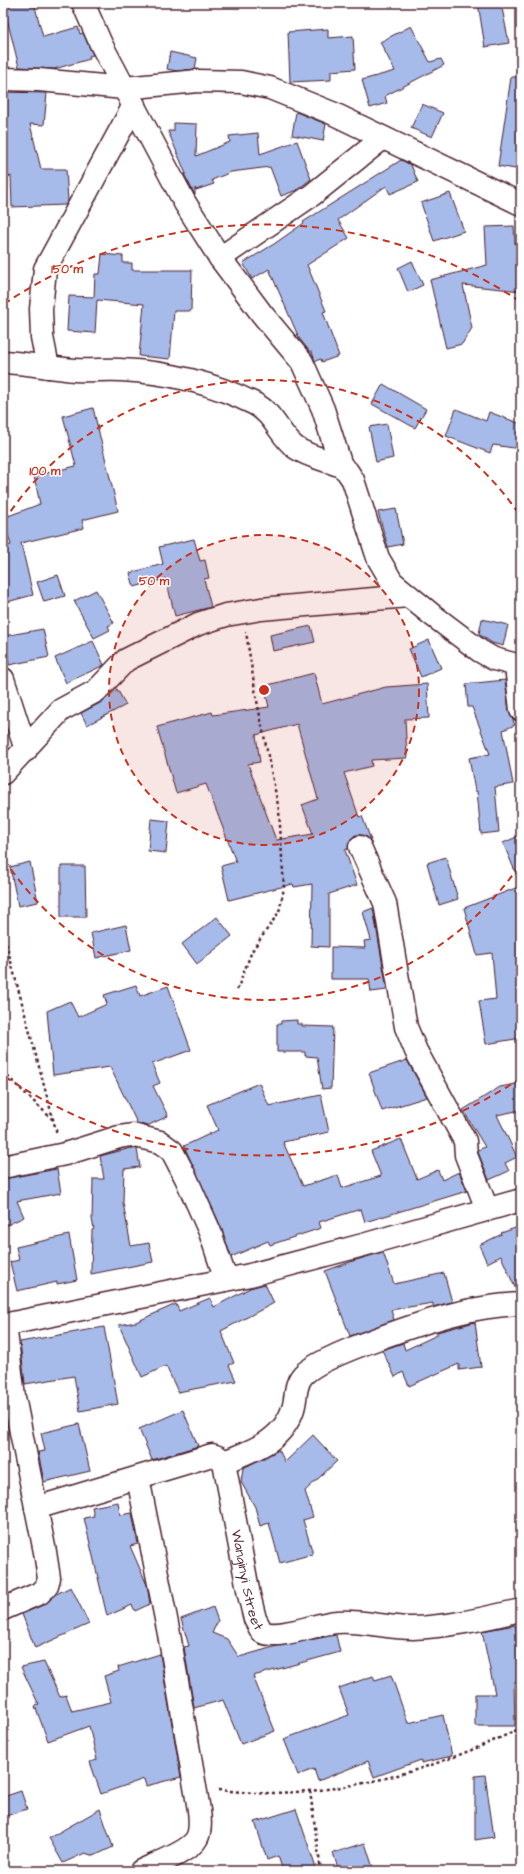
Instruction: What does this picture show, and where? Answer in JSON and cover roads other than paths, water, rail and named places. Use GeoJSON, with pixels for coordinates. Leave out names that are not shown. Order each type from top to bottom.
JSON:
{"type":"FeatureCollection","features":[{"type":"Feature","properties":{"kind":"street"},"geometry":{"type":"LineString","coordinates":[[83,3],[100,44],[185,203],[220,258],[262,314],[302,362],[323,409],[341,466]]}},
{"type":"Feature","properties":{"kind":"street"},"geometry":{"type":"LineString","coordinates":[[3,79],[39,80],[129,97],[198,81],[241,82],[270,88],[332,113],[521,204]]}},
{"type":"Feature","properties":{"kind":"street"},"geometry":{"type":"LineString","coordinates":[[48,366],[42,337],[41,309],[45,269],[129,97]]}},
{"type":"Feature","properties":{"kind":"street"},"geometry":{"type":"LineString","coordinates":[[220,258],[312,195],[383,138]]}},
{"type":"Feature","properties":{"kind":"street"},"geometry":{"type":"LineString","coordinates":[[3,362],[77,370],[121,370],[163,374],[201,382],[257,405],[272,418],[286,438],[297,448],[341,466],[347,471],[353,480],[378,558],[385,572],[396,587],[480,651],[494,659],[519,666],[521,710]]}},
{"type":"Feature","properties":{"kind":"street"},"geometry":{"type":"LineString","coordinates":[[3,773],[62,710],[96,691],[126,660],[198,624],[226,615],[261,609],[408,596]]}},
{"type":"Feature","properties":{"kind":"street"},"geometry":{"type":"LineString","coordinates":[[3,679],[26,750]]}},
{"type":"Feature","properties":{"kind":"street"},"geometry":{"type":"LineString","coordinates":[[360,847],[384,903],[406,1027],[416,1050],[466,1142],[466,1155],[487,1209]]}},
{"type":"Feature","properties":{"kind":"street"},"geometry":{"type":"LineString","coordinates":[[3,1167],[65,1154],[111,1139],[132,1135],[160,1142],[172,1151],[186,1178],[210,1232],[226,1280]]}},
{"type":"Feature","properties":{"kind":"street"},"geometry":{"type":"LineString","coordinates":[[3,1610],[40,1593],[47,1585],[48,1569],[14,1396],[4,1324],[226,1280],[363,1246],[521,1200]]}},
{"type":"Feature","properties":{"kind":"street"},"geometry":{"type":"LineString","coordinates":[[36,1508],[212,1455],[218,1457],[224,1462],[268,1442],[282,1431],[293,1408],[296,1386],[304,1374],[313,1367],[358,1346],[458,1313],[496,1306],[521,1304]]}},
{"type":"Feature","properties":{"kind":"street","name":"Wanginyi Street"},"geometry":{"type":"LineString","coordinates":[[224,1462],[248,1595],[255,1619],[262,1632],[270,1634],[281,1633],[335,1622],[412,1628],[472,1621],[521,1610]]}},
{"type":"Feature","properties":{"kind":"street"},"geometry":{"type":"LineString","coordinates":[[138,1478],[169,1634],[199,1810],[200,1824],[197,1838],[191,1846],[178,1854],[141,1871]]}}]}
